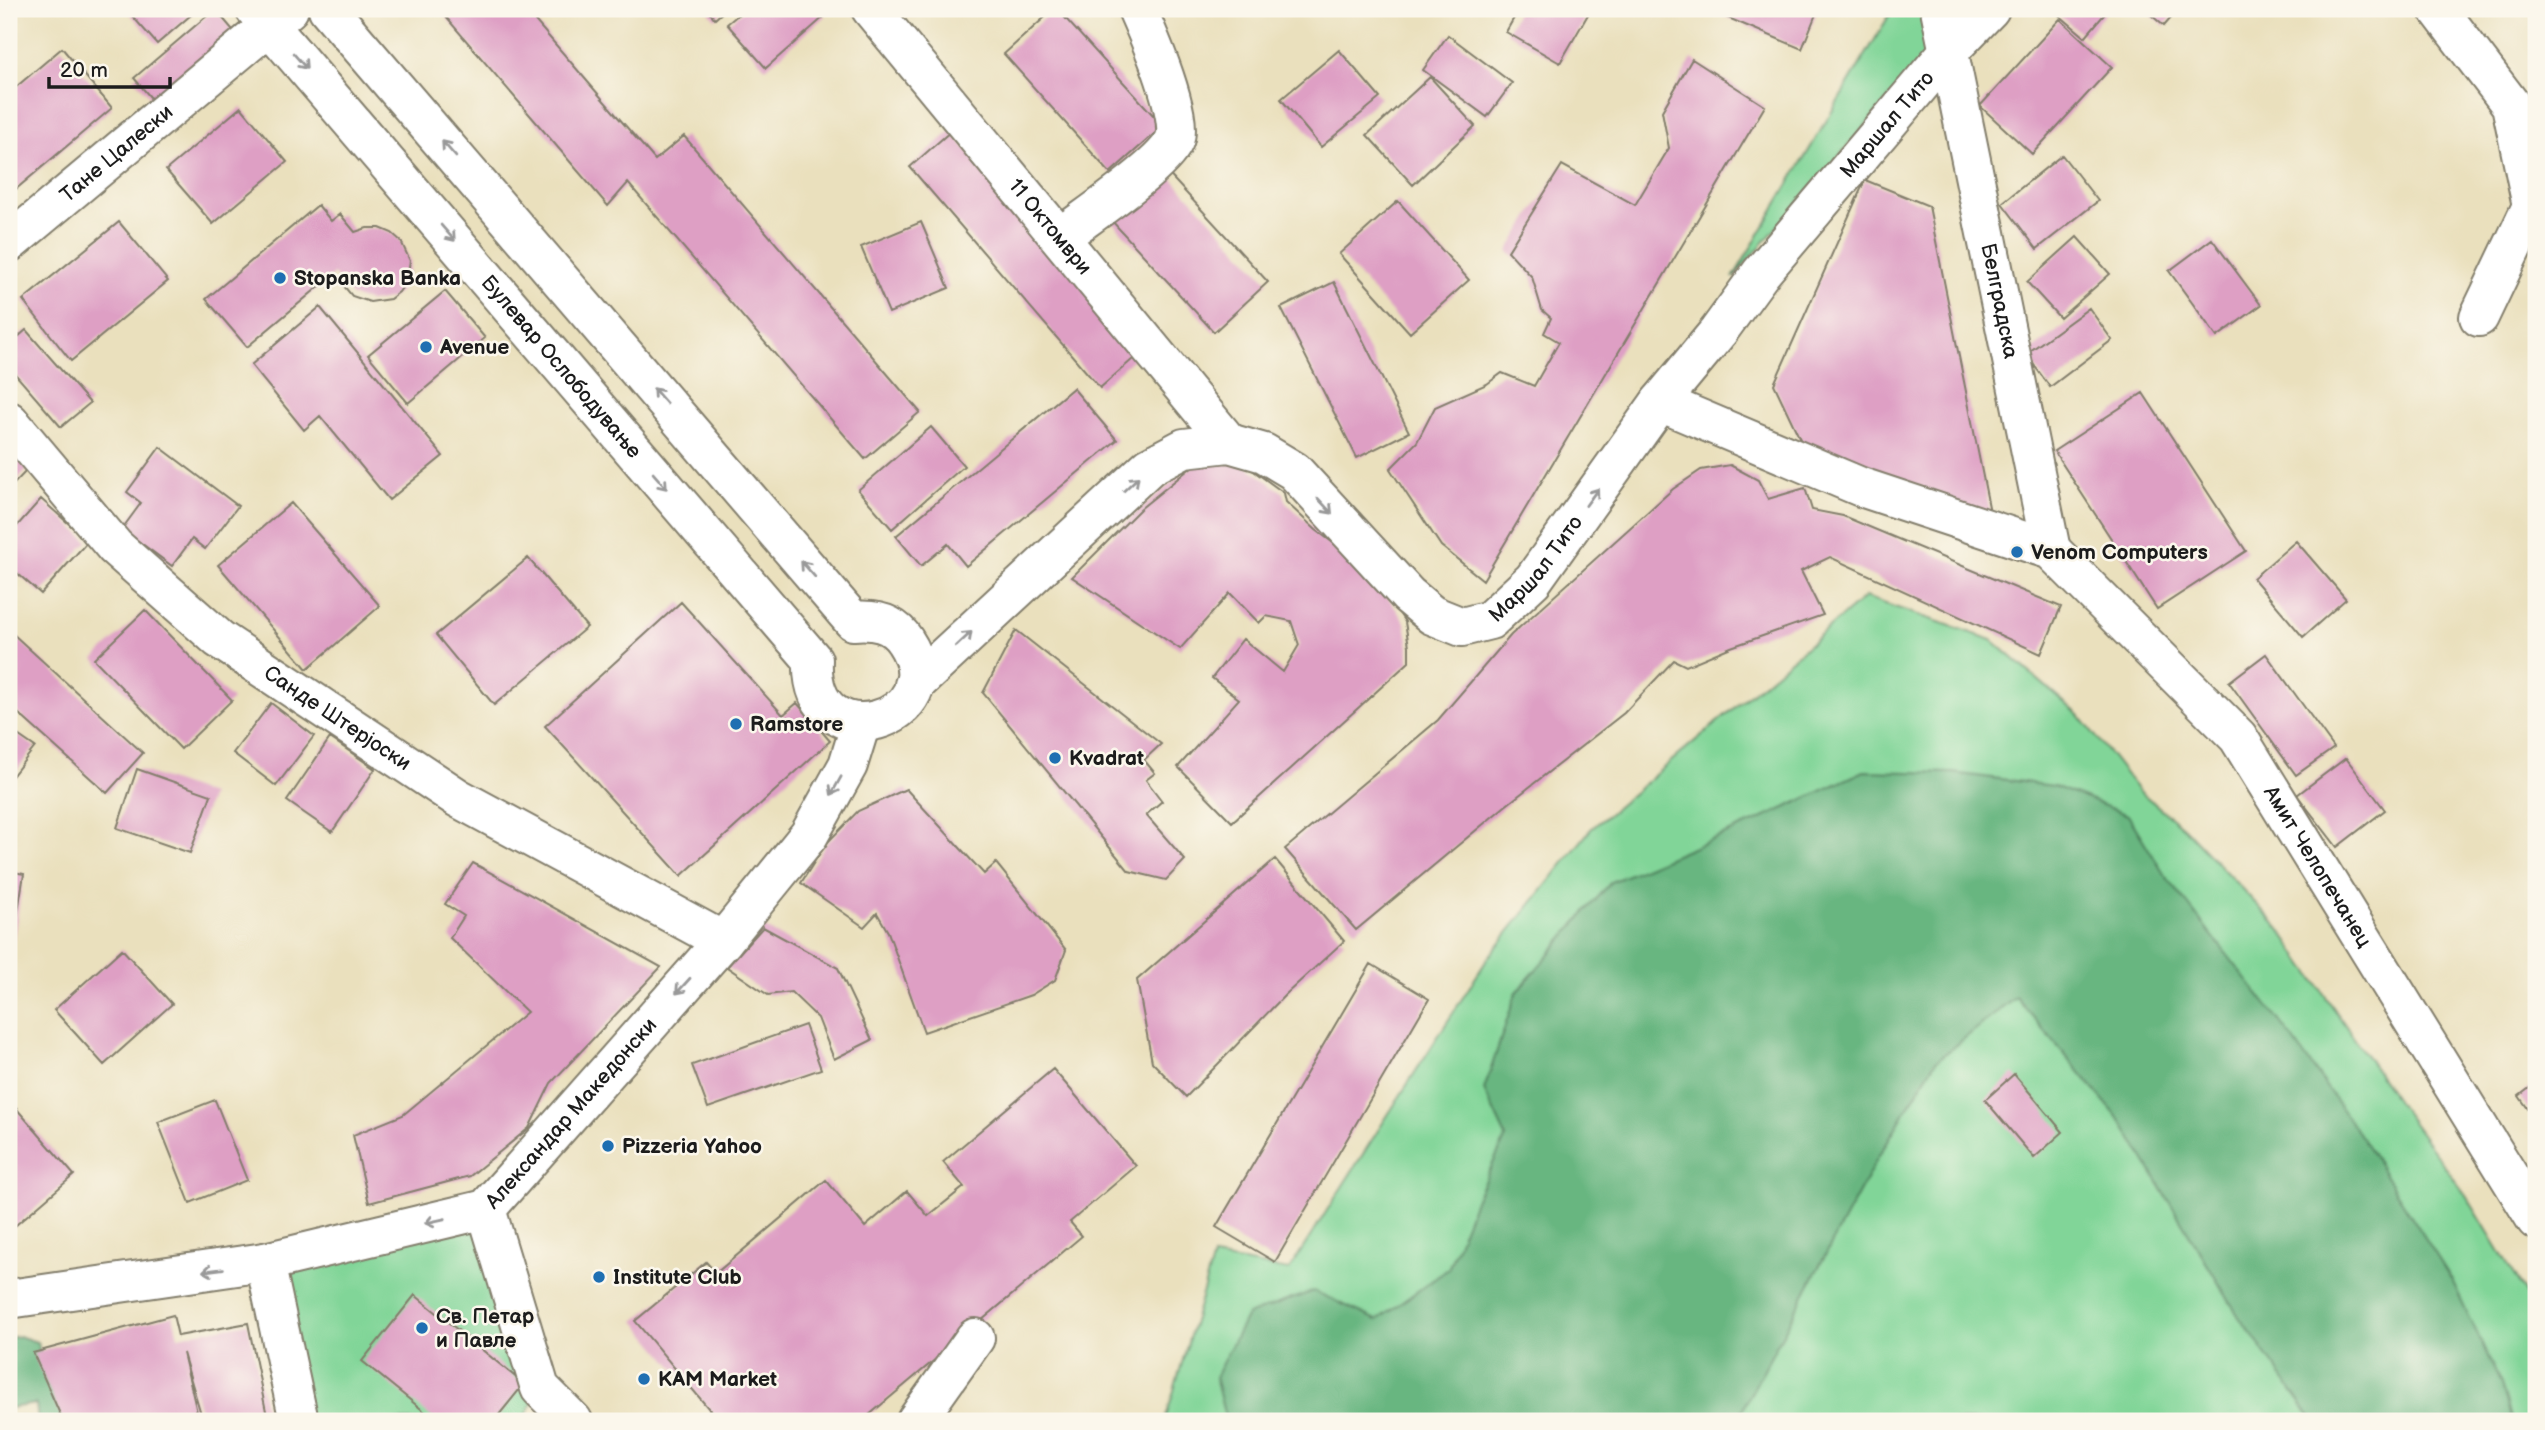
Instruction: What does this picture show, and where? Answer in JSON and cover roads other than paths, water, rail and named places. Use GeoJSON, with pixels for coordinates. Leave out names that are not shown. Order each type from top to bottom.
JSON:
{"type":"FeatureCollection","features":[{"type":"Feature","properties":{"kind":"street"},"geometry":{"type":"LineString","coordinates":[[328,9],[853,621],[871,619],[902,635],[912,650],[916,668],[914,685]]}},
{"type":"Feature","properties":{"kind":"street","name":"11 Октомври"},"geometry":{"type":"LineString","coordinates":[[871,9],[1229,443]]}},
{"type":"Feature","properties":{"kind":"street"},"geometry":{"type":"LineString","coordinates":[[1060,237],[1152,167],[1175,140],[1177,122],[1172,100],[1137,9]]}},
{"type":"Feature","properties":{"kind":"street","name":"Белградска"},"geometry":{"type":"LineString","coordinates":[[1941,9],[2051,550]]}},
{"type":"Feature","properties":{"kind":"street","name":"Маршал Тито"},"geometry":{"type":"LineString","coordinates":[[861,723],[879,722],[895,714],[907,701],[914,685],[1150,466],[1184,448],[1229,443],[1264,453],[1293,471],[1408,595],[1432,615],[1462,627],[1490,620],[1533,580],[1660,402],[1718,332],[1769,262],[1948,51],[1990,9]]}},
{"type":"Feature","properties":{"kind":"street"},"geometry":{"type":"LineString","coordinates":[[2438,9],[2511,105],[2532,206],[2479,317]]}},
{"type":"Feature","properties":{"kind":"street","name":"Тане Цалески"},"geometry":{"type":"LineString","coordinates":[[9,243],[272,14]]}},
{"type":"Feature","properties":{"kind":"street","name":"Булевар Ослободување"},"geometry":{"type":"LineString","coordinates":[[272,14],[813,660],[813,678],[818,695],[829,710],[844,719],[861,723]]}},
{"type":"Feature","properties":{"kind":"street"},"geometry":{"type":"LineString","coordinates":[[1660,402],[1861,487],[2051,550]]}},
{"type":"Feature","properties":{"kind":"street","name":"Санде Штерјоски"},"geometry":{"type":"LineString","coordinates":[[9,421],[115,547],[219,639],[458,797],[723,941]]}},
{"type":"Feature","properties":{"kind":"street","name":"Амит Челопечанец"},"geometry":{"type":"LineString","coordinates":[[2051,550],[2238,737],[2536,1220]]}},
{"type":"Feature","properties":{"kind":"street","name":"Александар Македонски"},"geometry":{"type":"LineString","coordinates":[[9,1299],[265,1262],[486,1209],[723,941],[808,835],[848,765],[861,723]]}},
{"type":"Feature","properties":{"kind":"street"},"geometry":{"type":"LineString","coordinates":[[486,1209],[540,1388],[573,1421]]}},
{"type":"Feature","properties":{"kind":"street"},"geometry":{"type":"LineString","coordinates":[[265,1262],[299,1421]]}},
{"type":"Feature","properties":{"kind":"street"},"geometry":{"type":"LineString","coordinates":[[916,1421],[975,1338]]}},
{"type":"Feature","properties":{"kind":"place","name":"Stopanska Banka"},"geometry":{"type":"Point","coordinates":[280,278]}},
{"type":"Feature","properties":{"kind":"place","name":"Avenue"},"geometry":{"type":"Point","coordinates":[426,347]}},
{"type":"Feature","properties":{"kind":"place","name":"Venom Computers"},"geometry":{"type":"Point","coordinates":[2017,552]}},
{"type":"Feature","properties":{"kind":"place","name":"Ramstore"},"geometry":{"type":"Point","coordinates":[736,724]}},
{"type":"Feature","properties":{"kind":"place","name":"Kvadrat"},"geometry":{"type":"Point","coordinates":[1055,758]}},
{"type":"Feature","properties":{"kind":"place","name":"Pizzeria Yahoo"},"geometry":{"type":"Point","coordinates":[608,1146]}},
{"type":"Feature","properties":{"kind":"place","name":"Institute Club"},"geometry":{"type":"Point","coordinates":[599,1277]}},
{"type":"Feature","properties":{"kind":"place","name":"Св. Петар и Павле"},"geometry":{"type":"Point","coordinates":[422,1328]}},
{"type":"Feature","properties":{"kind":"place","name":"KAM Market"},"geometry":{"type":"Point","coordinates":[644,1379]}}]}
